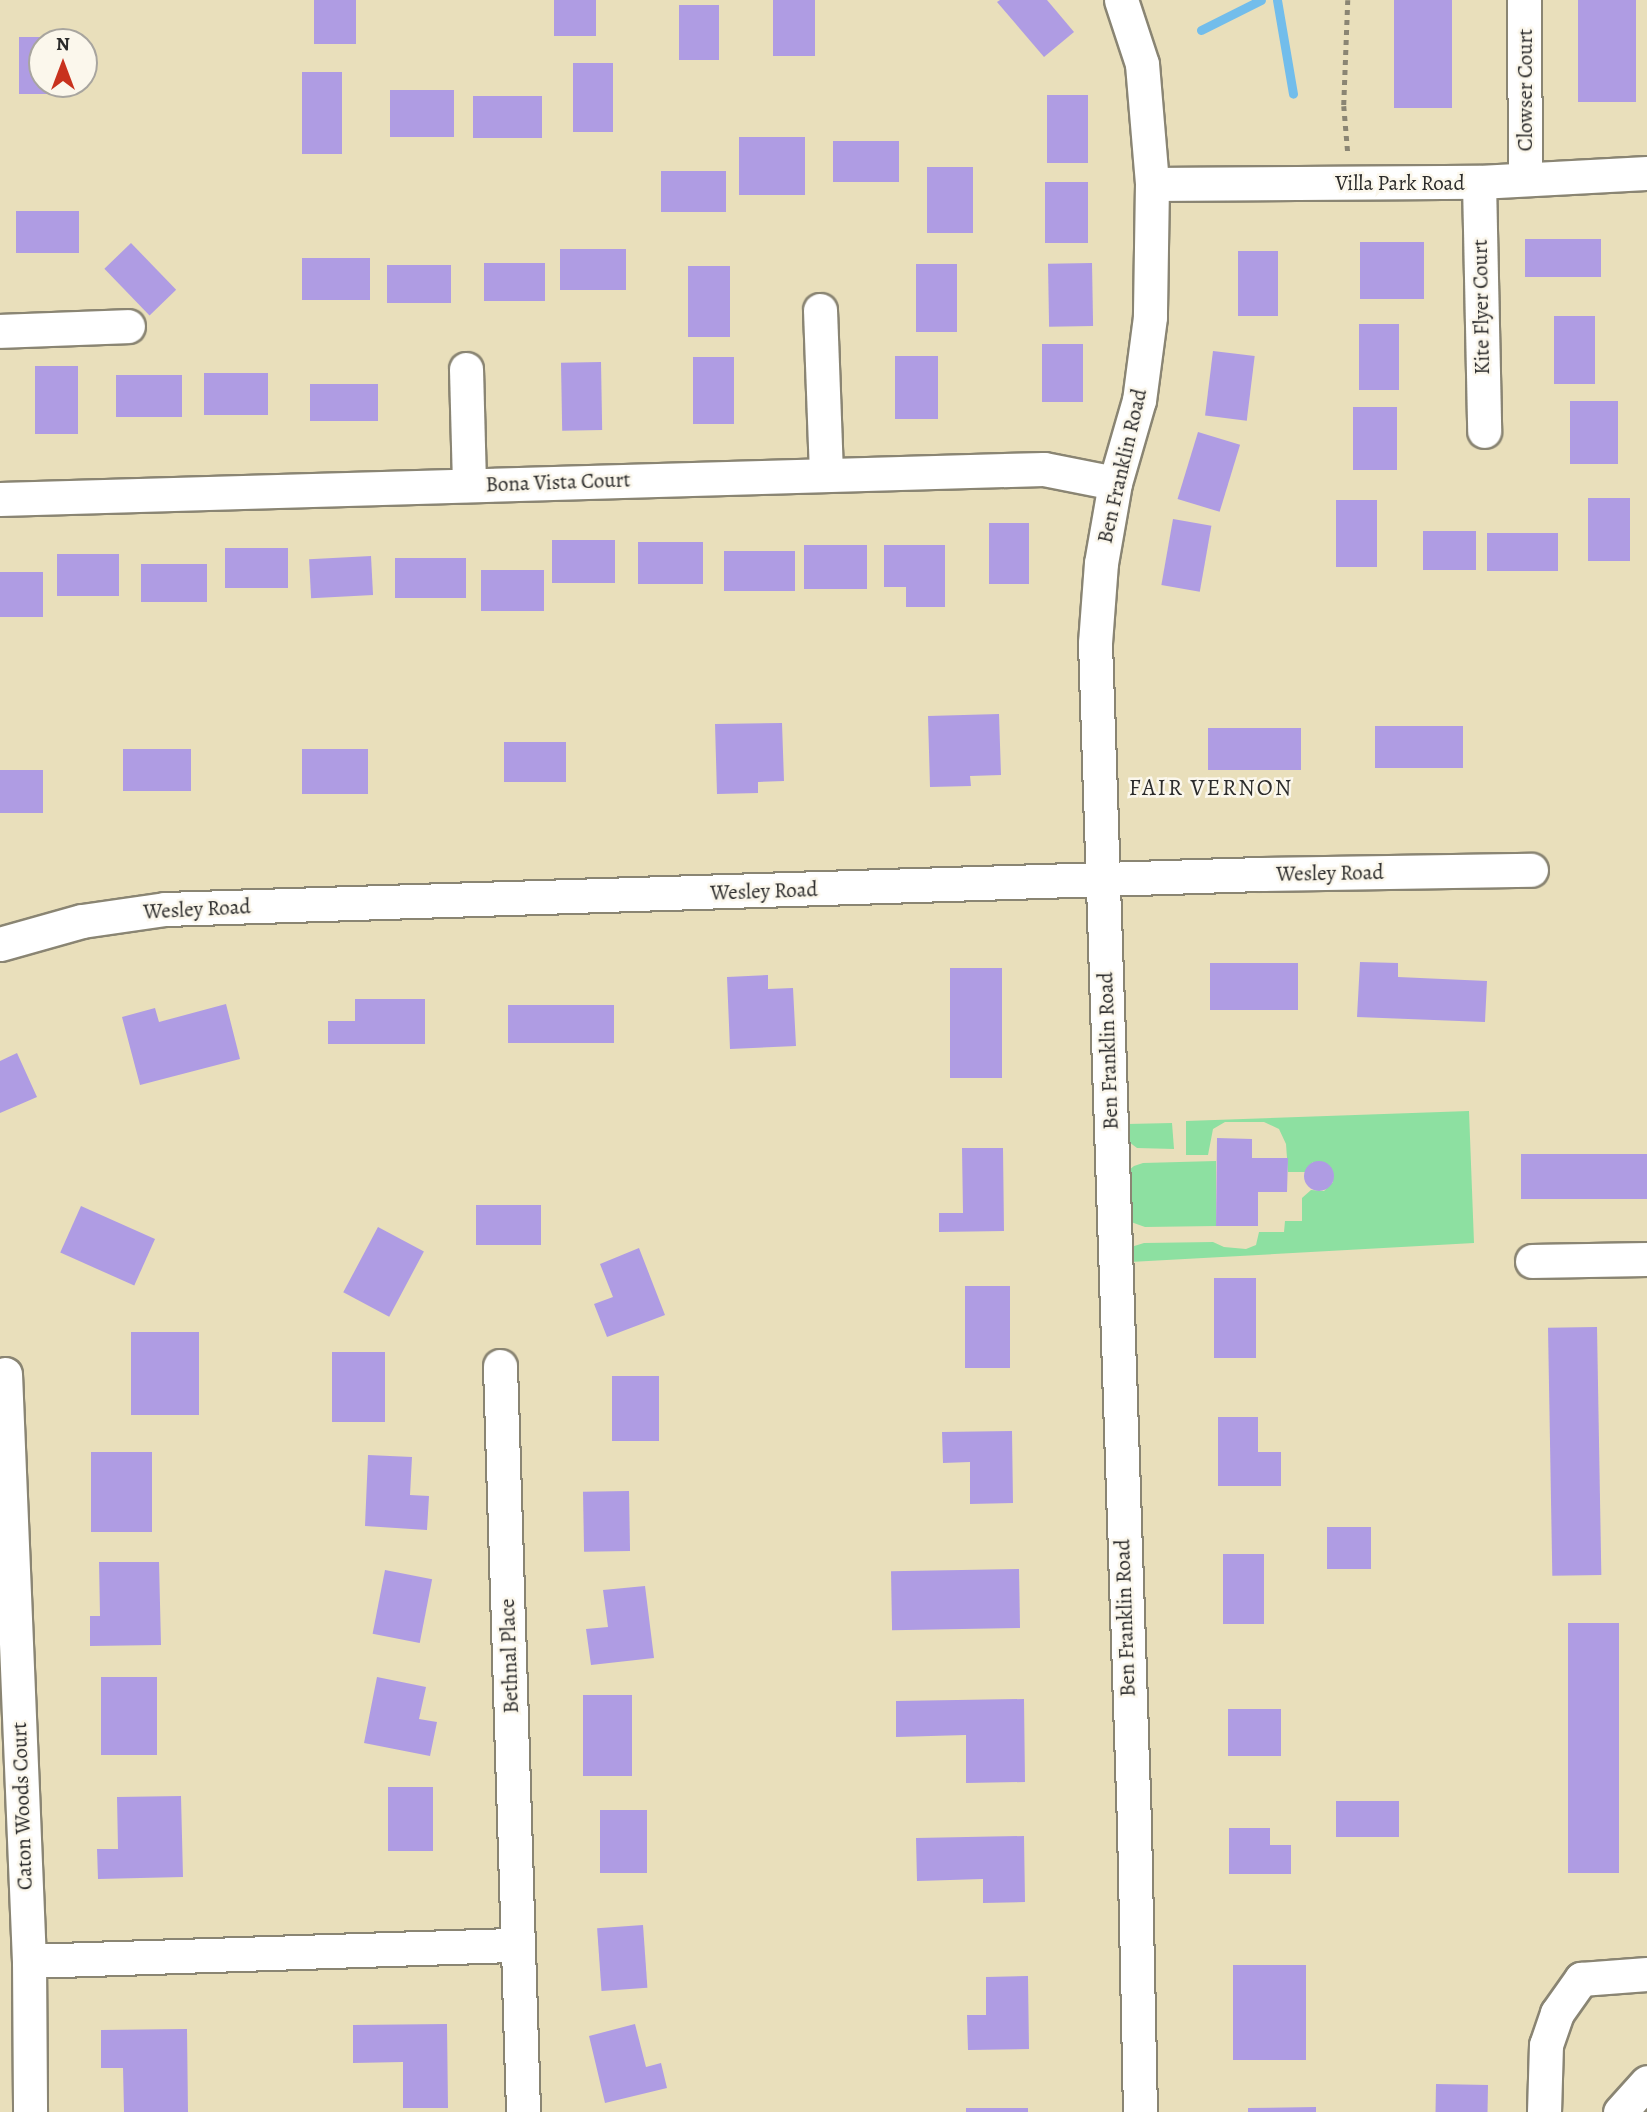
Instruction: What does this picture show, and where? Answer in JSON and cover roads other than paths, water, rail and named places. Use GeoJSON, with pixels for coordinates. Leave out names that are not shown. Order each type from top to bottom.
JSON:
{"type":"FeatureCollection","features":[{"type":"Feature","properties":{"kind":"street","name":"Ben Franklin Road"},"geometry":{"type":"LineString","coordinates":[[1121,0],[1142,64],[1152,184],[1150,317],[1139,400],[1115,483],[1101,563],[1095,643],[1140,2112]]}},
{"type":"Feature","properties":{"kind":"street","name":"Clowser Court"},"geometry":{"type":"LineString","coordinates":[[1524,0],[1525,179]]}},
{"type":"Feature","properties":{"kind":"street","name":"Villa Park Road"},"geometry":{"type":"LineString","coordinates":[[1152,184],[1479,182],[1647,173]]}},
{"type":"Feature","properties":{"kind":"street","name":"Kite Flyer Court"},"geometry":{"type":"LineString","coordinates":[[1479,182],[1484,431]]}},
{"type":"Feature","properties":{"kind":"street"},"geometry":{"type":"LineString","coordinates":[[820,310],[825,474]]}},
{"type":"Feature","properties":{"kind":"street"},"geometry":{"type":"LineString","coordinates":[[0,331],[128,326]]}},
{"type":"Feature","properties":{"kind":"street"},"geometry":{"type":"LineString","coordinates":[[466,369],[469,485]]}},
{"type":"Feature","properties":{"kind":"street","name":"Bona Vista Court"},"geometry":{"type":"LineString","coordinates":[[0,499],[1044,469],[1115,483]]}},
{"type":"Feature","properties":{"kind":"street","name":"Wesley Road"},"geometry":{"type":"LineString","coordinates":[[0,944],[82,920],[165,909],[1104,880],[1531,870]]}},
{"type":"Feature","properties":{"kind":"street"},"geometry":{"type":"LineString","coordinates":[[1532,1261],[1647,1259]]}},
{"type":"Feature","properties":{"kind":"street","name":"Bethnal Place"},"geometry":{"type":"LineString","coordinates":[[500,1366],[523,2112]]}},
{"type":"Feature","properties":{"kind":"street","name":"Caton Woods Court"},"geometry":{"type":"LineString","coordinates":[[5,1374],[29,1961],[30,2112]]}},
{"type":"Feature","properties":{"kind":"street"},"geometry":{"type":"LineString","coordinates":[[29,1961],[519,1945]]}},
{"type":"Feature","properties":{"kind":"street"},"geometry":{"type":"LineString","coordinates":[[1544,2112],[1546,2045],[1558,2012],[1581,1979],[1647,1973]]}},
{"type":"Feature","properties":{"kind":"street"},"geometry":{"type":"LineString","coordinates":[[1620,2112],[1647,2082]]}},
{"type":"Feature","properties":{"kind":"waterway"},"geometry":{"type":"LineString","coordinates":[[1201,30],[1261,0]]}},
{"type":"Feature","properties":{"kind":"waterway"},"geometry":{"type":"LineString","coordinates":[[1277,0],[1293,94]]}},
{"type":"Feature","properties":{"kind":"district","name":"FAIR VERNON"},"geometry":{"type":"Point","coordinates":[1211,788]}}]}
